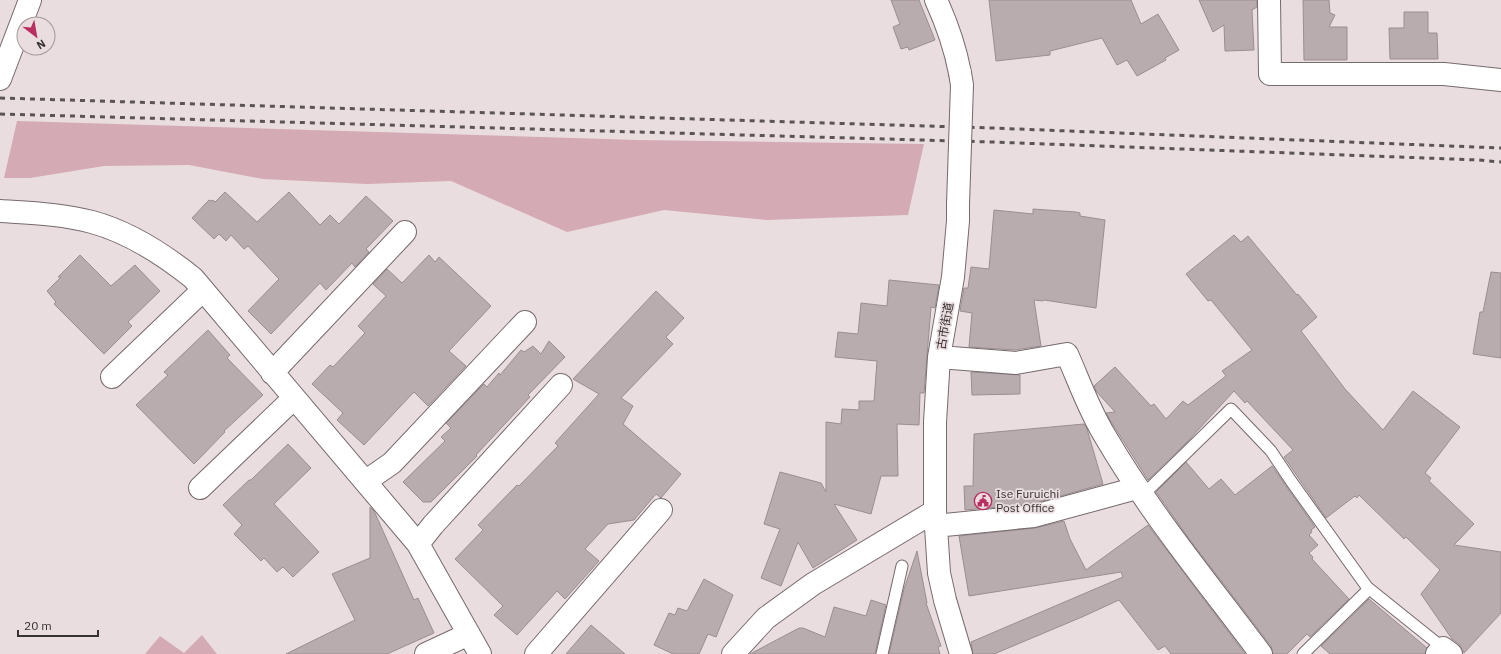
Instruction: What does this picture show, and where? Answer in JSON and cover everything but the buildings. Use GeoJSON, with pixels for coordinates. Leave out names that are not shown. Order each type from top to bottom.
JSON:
{"type":"FeatureCollection","features":[{"type":"Feature","properties":{"kind":"street"},"geometry":{"type":"LineString","coordinates":[[0,79],[30,0]]}},
{"type":"Feature","properties":{"kind":"street","name":"古市街道"},"geometry":{"type":"LineString","coordinates":[[936,0],[951,35],[962,85],[958,221],[953,277],[939,357],[935,422],[935,518],[939,573],[945,600],[961,654]]}},
{"type":"Feature","properties":{"kind":"street"},"geometry":{"type":"LineString","coordinates":[[1269,0],[1270,74],[1444,74],[1501,80]]}},
{"type":"Feature","properties":{"kind":"street"},"geometry":{"type":"LineString","coordinates":[[0,210],[60,216],[92,222],[131,236],[173,262],[193,278],[418,544],[480,654]]}},
{"type":"Feature","properties":{"kind":"street"},"geometry":{"type":"LineString","coordinates":[[272,373],[405,232]]}},
{"type":"Feature","properties":{"kind":"street"},"geometry":{"type":"LineString","coordinates":[[112,377],[203,290]]}},
{"type":"Feature","properties":{"kind":"street"},"geometry":{"type":"LineString","coordinates":[[366,481],[392,463],[525,322]]}},
{"type":"Feature","properties":{"kind":"street"},"geometry":{"type":"LineString","coordinates":[[939,357],[1016,363],[1067,354],[1094,417],[1104,436],[1139,491],[1261,654]]}},
{"type":"Feature","properties":{"kind":"street"},"geometry":{"type":"LineString","coordinates":[[418,544],[433,525],[561,385]]}},
{"type":"Feature","properties":{"kind":"street"},"geometry":{"type":"LineString","coordinates":[[200,488],[294,398]]}},
{"type":"Feature","properties":{"kind":"street"},"geometry":{"type":"LineString","coordinates":[[733,654],[766,618],[813,584],[935,518],[1034,516],[1139,491]]}},
{"type":"Feature","properties":{"kind":"street"},"geometry":{"type":"LineString","coordinates":[[536,654],[661,510]]}},
{"type":"Feature","properties":{"kind":"street"},"geometry":{"type":"LineString","coordinates":[[426,654],[468,634]]}},
{"type":"Feature","properties":{"kind":"lane"},"geometry":{"type":"LineString","coordinates":[[1139,491],[1149,489],[1231,409],[1271,451],[1358,576],[1370,589],[1444,652]]}},
{"type":"Feature","properties":{"kind":"lane"},"geometry":{"type":"LineString","coordinates":[[882,654],[902,566]]}},
{"type":"Feature","properties":{"kind":"lane"},"geometry":{"type":"LineString","coordinates":[[1303,654],[1370,589]]}},
{"type":"Feature","properties":{"kind":"shaded area"},"geometry":{"type":"Polygon","coordinates":[[[17,121],[638,140],[924,144],[908,215],[767,220],[664,210],[567,232],[451,181],[367,184],[263,179],[189,165],[104,166],[30,178],[4,178],[17,121]]]}},
{"type":"Feature","properties":{"kind":"shaded area"},"geometry":{"type":"Polygon","coordinates":[[[202,635],[217,654],[145,654],[160,636],[184,653],[202,635]]]}},
{"type":"Feature","properties":{"kind":"railway"},"geometry":{"type":"LineString","coordinates":[[0,98],[992,128],[1501,148]]}},
{"type":"Feature","properties":{"kind":"railway"},"geometry":{"type":"LineString","coordinates":[[0,114],[992,142],[1501,162]]}},
{"type":"Feature","properties":{"kind":"place","name":"Ise Furuichi Post Office"},"geometry":{"type":"Point","coordinates":[983,501]}}]}
